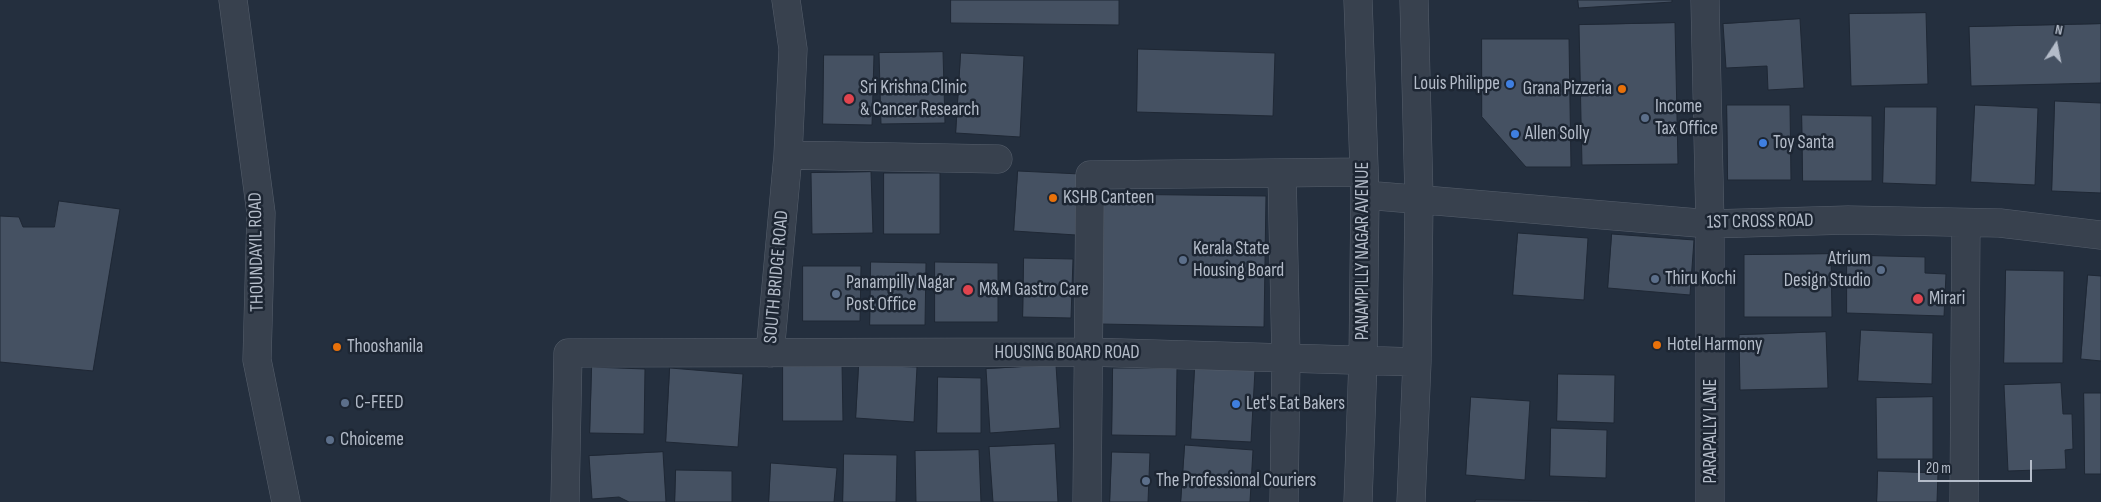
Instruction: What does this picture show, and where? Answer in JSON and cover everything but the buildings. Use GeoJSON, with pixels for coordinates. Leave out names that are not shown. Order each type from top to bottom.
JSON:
{"type":"FeatureCollection","features":[{"type":"Feature","properties":{"kind":"street","name":"THOUNDAYIL ROAD"},"geometry":{"type":"LineString","coordinates":[[233,0],[261,213],[258,360],[286,502]]}},
{"type":"Feature","properties":{"kind":"street","name":"SOUTH BRIDGE ROAD"},"geometry":{"type":"LineString","coordinates":[[565,502],[568,353],[770,353],[788,154],[793,49],[786,0]]}},
{"type":"Feature","properties":{"kind":"street","name":"PANAMPILLY NAGAR AVENUE"},"geometry":{"type":"LineString","coordinates":[[1358,0],[1364,183],[1363,360],[1358,502]]}},
{"type":"Feature","properties":{"kind":"street"},"geometry":{"type":"LineString","coordinates":[[1412,502],[1417,362],[1419,198],[1414,0]]}},
{"type":"Feature","properties":{"kind":"street","name":"PARAPALLY LANE"},"geometry":{"type":"LineString","coordinates":[[1705,0],[1710,224],[1710,502]]}},
{"type":"Feature","properties":{"kind":"street"},"geometry":{"type":"LineString","coordinates":[[788,154],[998,159]]}},
{"type":"Feature","properties":{"kind":"street"},"geometry":{"type":"LineString","coordinates":[[1282,173],[1286,358],[1284,502]]}},
{"type":"Feature","properties":{"kind":"street","name":"1ST CROSS ROAD"},"geometry":{"type":"LineString","coordinates":[[1088,352],[1090,175],[1282,173],[1364,183],[1419,198],[1710,224],[1848,220],[2000,223],[2101,235]]}},
{"type":"Feature","properties":{"kind":"street"},"geometry":{"type":"LineString","coordinates":[[1964,502],[1966,223]]}},
{"type":"Feature","properties":{"kind":"street"},"geometry":{"type":"LineString","coordinates":[[1087,502],[1088,352]]}},
{"type":"Feature","properties":{"kind":"street","name":"HOUSING BOARD ROAD"},"geometry":{"type":"LineString","coordinates":[[770,353],[1088,352],[1417,362]]}},
{"type":"Feature","properties":{"kind":"place","name":"Louis Philippe"},"geometry":{"type":"Point","coordinates":[1510,84]}},
{"type":"Feature","properties":{"kind":"place","name":"Grana Pizzeria"},"geometry":{"type":"Point","coordinates":[1622,89]}},
{"type":"Feature","properties":{"kind":"place","name":"Sri Krishna Clinic & Cancer Research"},"geometry":{"type":"Point","coordinates":[849,99]}},
{"type":"Feature","properties":{"kind":"place","name":"Income Tax Office"},"geometry":{"type":"Point","coordinates":[1645,118]}},
{"type":"Feature","properties":{"kind":"place","name":"Allen Solly"},"geometry":{"type":"Point","coordinates":[1515,134]}},
{"type":"Feature","properties":{"kind":"place","name":"Toy Santa"},"geometry":{"type":"Point","coordinates":[1763,143]}},
{"type":"Feature","properties":{"kind":"place","name":"KSHB Canteen"},"geometry":{"type":"Point","coordinates":[1053,198]}},
{"type":"Feature","properties":{"kind":"place","name":"Kerala State Housing Board"},"geometry":{"type":"Point","coordinates":[1183,260]}},
{"type":"Feature","properties":{"kind":"place","name":"Atrium Design Studio"},"geometry":{"type":"Point","coordinates":[1881,270]}},
{"type":"Feature","properties":{"kind":"place","name":"Thiru Kochi"},"geometry":{"type":"Point","coordinates":[1655,279]}},
{"type":"Feature","properties":{"kind":"place","name":"M&M Gastro Care"},"geometry":{"type":"Point","coordinates":[968,290]}},
{"type":"Feature","properties":{"kind":"place","name":"Panampilly Nagar Post Office"},"geometry":{"type":"Point","coordinates":[836,294]}},
{"type":"Feature","properties":{"kind":"place","name":"Mirari"},"geometry":{"type":"Point","coordinates":[1918,299]}},
{"type":"Feature","properties":{"kind":"place","name":"Hotel Harmony"},"geometry":{"type":"Point","coordinates":[1657,345]}},
{"type":"Feature","properties":{"kind":"place","name":"Thooshanila"},"geometry":{"type":"Point","coordinates":[337,347]}},
{"type":"Feature","properties":{"kind":"place","name":"C-FEED"},"geometry":{"type":"Point","coordinates":[345,403]}},
{"type":"Feature","properties":{"kind":"place","name":"Let's Eat Bakers"},"geometry":{"type":"Point","coordinates":[1236,404]}},
{"type":"Feature","properties":{"kind":"place","name":"Choiceme"},"geometry":{"type":"Point","coordinates":[330,440]}},
{"type":"Feature","properties":{"kind":"place","name":"The Professional Couriers"},"geometry":{"type":"Point","coordinates":[1146,481]}}]}
